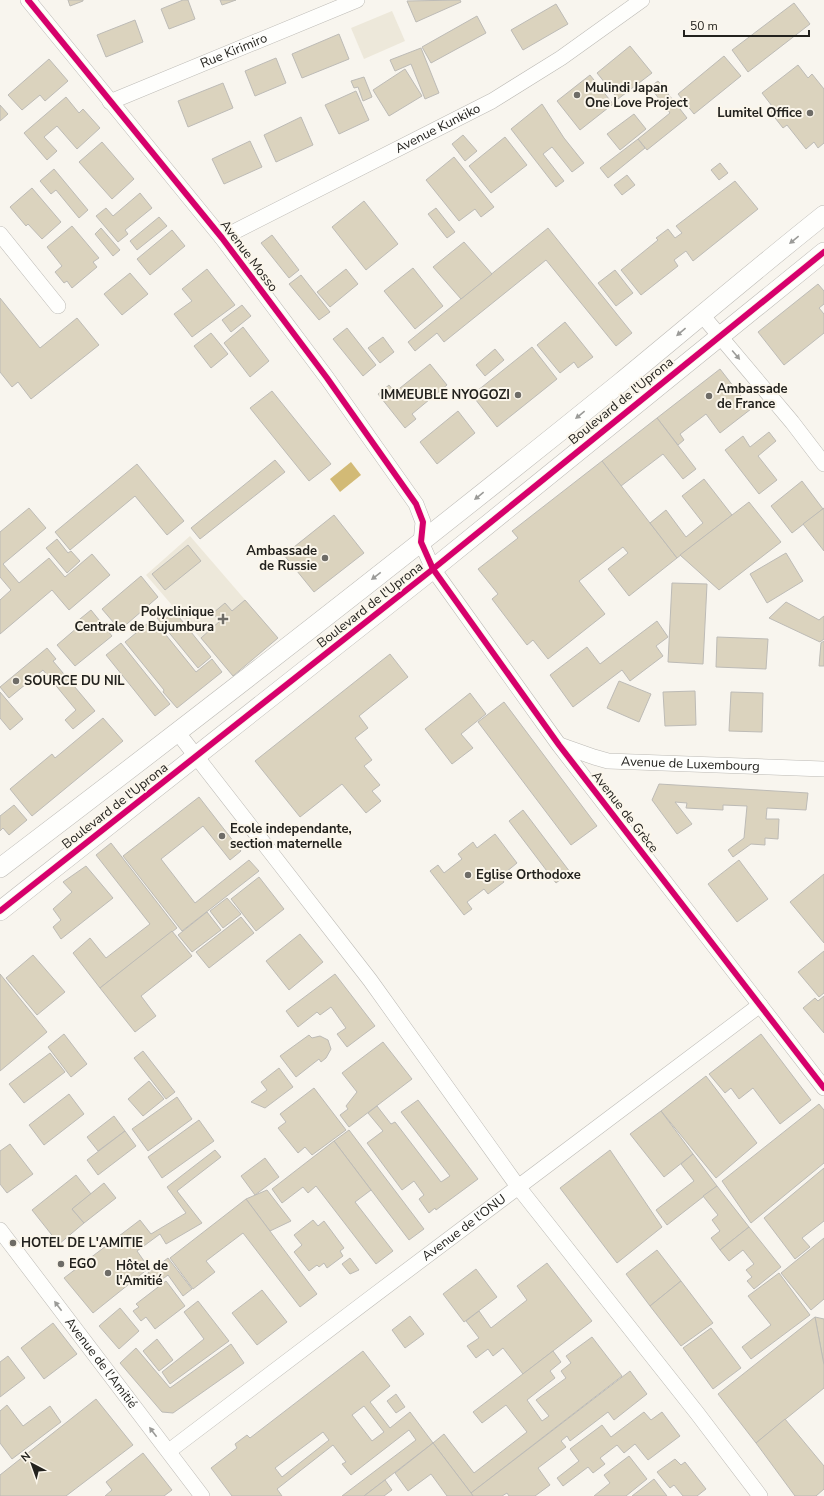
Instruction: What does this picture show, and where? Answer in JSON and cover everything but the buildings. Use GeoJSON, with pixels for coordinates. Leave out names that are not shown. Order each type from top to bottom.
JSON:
{"type":"FeatureCollection","features":[{"type":"Feature","properties":{"kind":"street","name":"Avenue Mosso"},"geometry":{"type":"LineString","coordinates":[[28,0],[222,238],[327,378],[416,504],[423,522],[421,542]]}},
{"type":"Feature","properties":{"kind":"street","name":"Rue Kirimiro"},"geometry":{"type":"LineString","coordinates":[[110,102],[357,0]]}},
{"type":"Feature","properties":{"kind":"street","name":"Avenue Kunkiko"},"geometry":{"type":"LineString","coordinates":[[222,238],[492,101],[538,73],[642,0]]}},
{"type":"Feature","properties":{"kind":"street","name":"Boulevard de l'Uprona"},"geometry":{"type":"LineString","coordinates":[[0,868],[178,733],[421,542],[622,381],[824,215]]}},
{"type":"Feature","properties":{"kind":"street"},"geometry":{"type":"LineString","coordinates":[[0,234],[58,306]]}},
{"type":"Feature","properties":{"kind":"street","name":"Boulevard de l'Uprona"},"geometry":{"type":"LineString","coordinates":[[0,911],[433,569],[824,252]]}},
{"type":"Feature","properties":{"kind":"street"},"geometry":{"type":"LineString","coordinates":[[702,314],[792,422],[824,464]]}},
{"type":"Feature","properties":{"kind":"street","name":"Avenue de Grèce"},"geometry":{"type":"LineString","coordinates":[[421,542],[433,569],[560,745],[824,1088]]}},
{"type":"Feature","properties":{"kind":"street"},"geometry":{"type":"LineString","coordinates":[[178,733],[370,980],[518,1188],[697,1413],[760,1496]]}},
{"type":"Feature","properties":{"kind":"street","name":"Avenue de Luxembourg"},"geometry":{"type":"LineString","coordinates":[[560,745],[594,758],[608,761],[824,769]]}},
{"type":"Feature","properties":{"kind":"street","name":"Avenue de l'ONU"},"geometry":{"type":"LineString","coordinates":[[169,1452],[347,1315],[760,1005]]}},
{"type":"Feature","properties":{"kind":"street","name":"Avenue de l'Amitié"},"geometry":{"type":"LineString","coordinates":[[0,1230],[202,1496]]}},
{"type":"Feature","properties":{"kind":"shaded area"},"geometry":{"type":"Polygon","coordinates":[[[392,11],[405,41],[364,59],[351,28],[392,11]]]}},
{"type":"Feature","properties":{"kind":"shaded area"},"geometry":{"type":"Polygon","coordinates":[[[351,462],[361,475],[340,492],[330,479],[351,462]]]}},
{"type":"Feature","properties":{"kind":"shaded area","name":"Polyclinique Centrale de Bujumbura"},"geometry":{"type":"Polygon","coordinates":[[[190,536],[278,638],[233,676],[146,575],[190,536]]]}},
{"type":"Feature","properties":{"kind":"cycle path"},"geometry":{"type":"LineString","coordinates":[[28,0],[222,238],[327,378],[416,504],[423,522],[421,542],[433,569],[559,745],[824,1088]]}},
{"type":"Feature","properties":{"kind":"cycle path"},"geometry":{"type":"LineString","coordinates":[[0,911],[433,569],[824,252]]}},
{"type":"Feature","properties":{"kind":"place","name":"Mulindi Japan One Love Project"},"geometry":{"type":"Point","coordinates":[577,95]}},
{"type":"Feature","properties":{"kind":"place","name":"Lumitel Office"},"geometry":{"type":"Point","coordinates":[810,113]}},
{"type":"Feature","properties":{"kind":"place","name":"IMMEUBLE NYOGOZI"},"geometry":{"type":"Point","coordinates":[518,395]}},
{"type":"Feature","properties":{"kind":"place","name":"Ambassade de France"},"geometry":{"type":"Point","coordinates":[709,396]}},
{"type":"Feature","properties":{"kind":"place","name":"Ambassade de Russie"},"geometry":{"type":"Point","coordinates":[325,558]}},
{"type":"Feature","properties":{"kind":"place","name":"Polyclinique Centrale de Bujumbura"},"geometry":{"type":"Point","coordinates":[223,619]}},
{"type":"Feature","properties":{"kind":"place","name":"SOURCE DU NIL"},"geometry":{"type":"Point","coordinates":[16,681]}},
{"type":"Feature","properties":{"kind":"place","name":"Ecole independante, section maternelle"},"geometry":{"type":"Point","coordinates":[222,836]}},
{"type":"Feature","properties":{"kind":"place","name":"Eglise Orthodoxe"},"geometry":{"type":"Point","coordinates":[468,875]}},
{"type":"Feature","properties":{"kind":"place","name":"HOTEL DE L'AMITIE"},"geometry":{"type":"Point","coordinates":[13,1243]}},
{"type":"Feature","properties":{"kind":"place","name":"EGO"},"geometry":{"type":"Point","coordinates":[61,1264]}},
{"type":"Feature","properties":{"kind":"place","name":"Hôtel de l'Amitié"},"geometry":{"type":"Point","coordinates":[108,1273]}}]}
